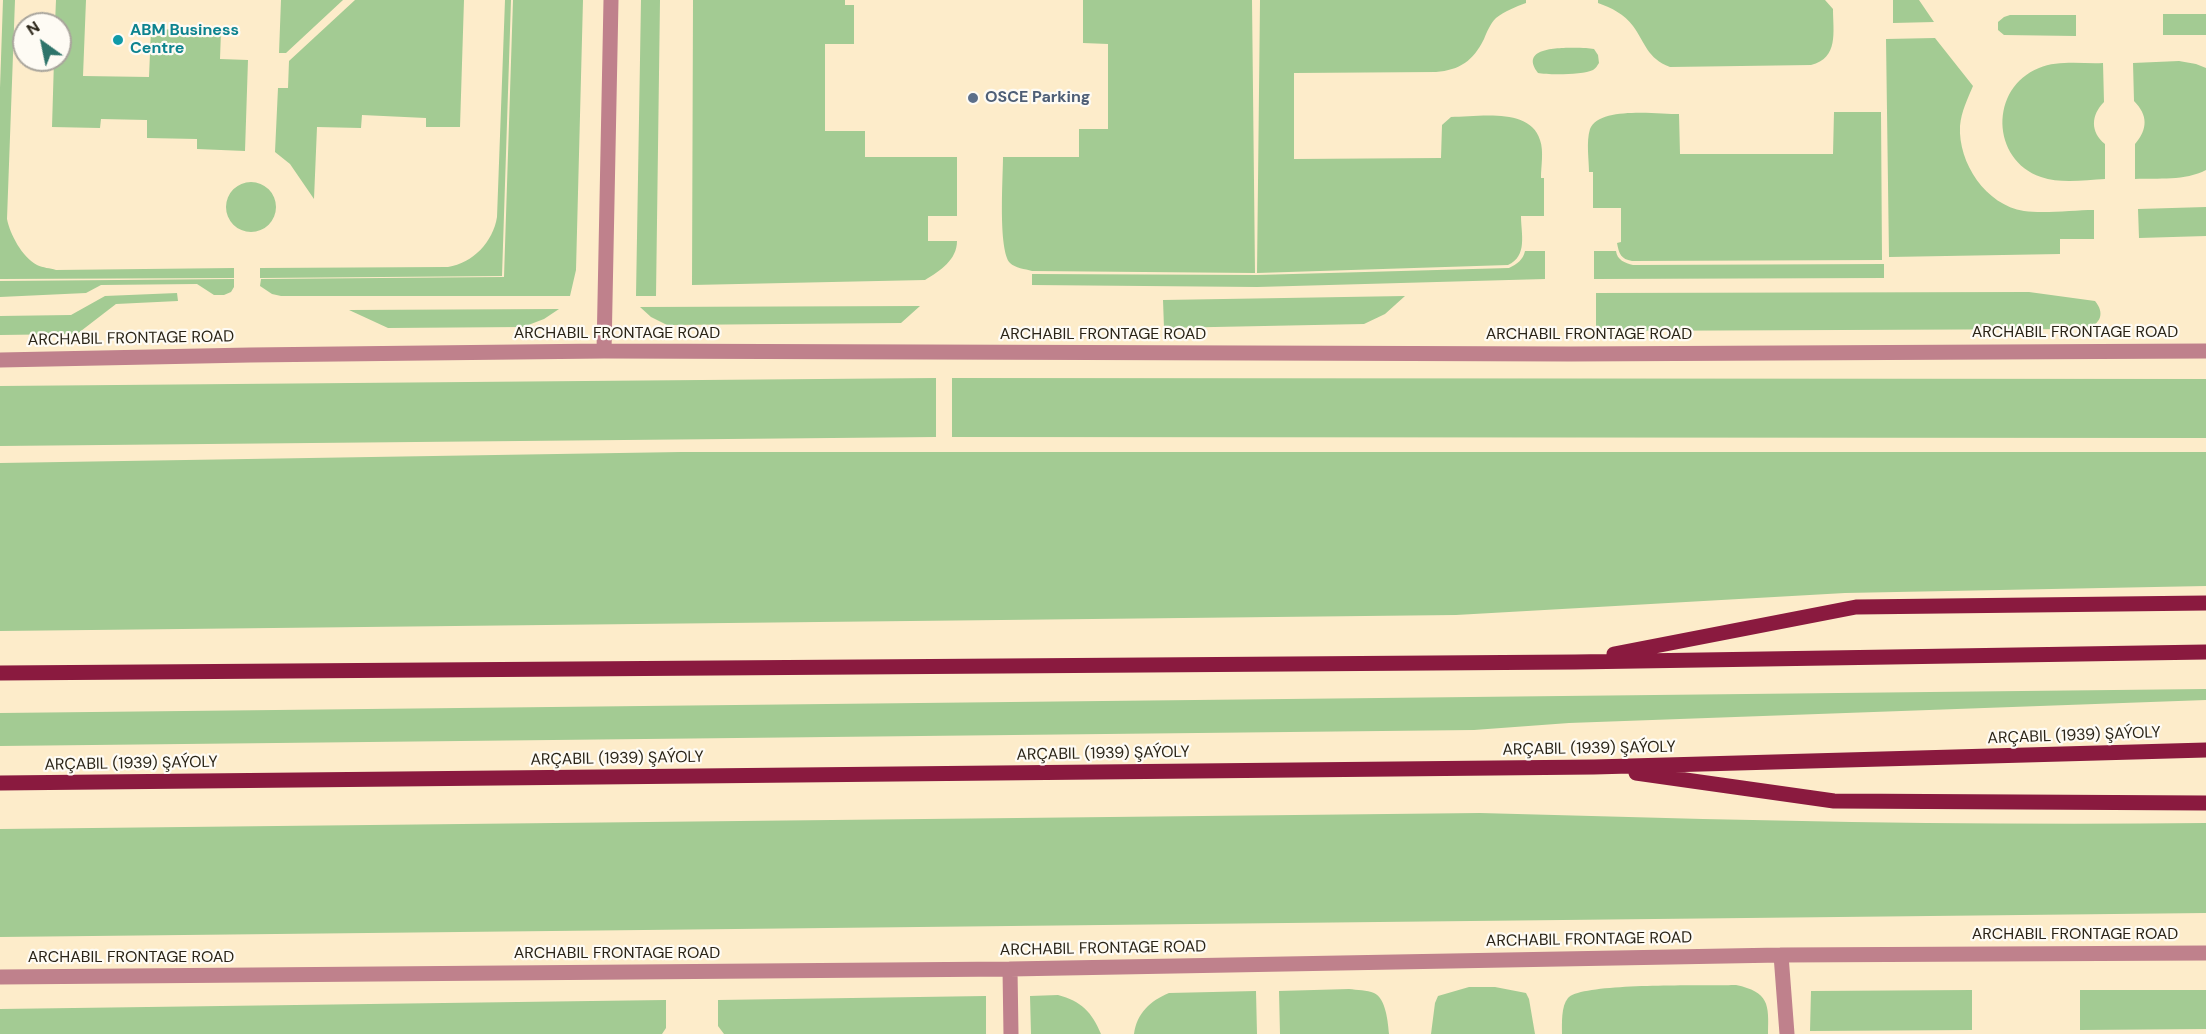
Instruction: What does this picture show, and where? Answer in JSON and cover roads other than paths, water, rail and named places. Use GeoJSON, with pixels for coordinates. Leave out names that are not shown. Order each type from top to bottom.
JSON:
{"type":"FeatureCollection","features":[{"type":"Feature","properties":{"kind":"main road"},"geometry":{"type":"LineString","coordinates":[[1575,662],[1856,607],[2206,603]]}},
{"type":"Feature","properties":{"kind":"main road"},"geometry":{"type":"LineString","coordinates":[[0,673],[1575,662],[2206,652]]}},
{"type":"Feature","properties":{"kind":"main road","name":"ARÇABIL (1939) ŞAÝOLY"},"geometry":{"type":"LineString","coordinates":[[0,783],[1594,767],[2206,750]]}},
{"type":"Feature","properties":{"kind":"main road"},"geometry":{"type":"LineString","coordinates":[[1594,767],[1834,801],[2206,803]]}},
{"type":"Feature","properties":{"kind":"street"},"geometry":{"type":"LineString","coordinates":[[604,351],[611,0]]}},
{"type":"Feature","properties":{"kind":"street","name":"ARCHABIL FRONTAGE ROAD"},"geometry":{"type":"LineString","coordinates":[[0,360],[250,354],[604,351],[1547,354],[2206,351]]}},
{"type":"Feature","properties":{"kind":"street","name":"ARCHABIL FRONTAGE ROAD"},"geometry":{"type":"LineString","coordinates":[[0,977],[1010,969],[1781,955],[2206,952]]}},
{"type":"Feature","properties":{"kind":"street"},"geometry":{"type":"LineString","coordinates":[[1781,955],[1787,1034]]}},
{"type":"Feature","properties":{"kind":"street"},"geometry":{"type":"LineString","coordinates":[[1010,969],[1011,1034]]}},
{"type":"Feature","properties":{"kind":"place","name":"ABM Business Centre"},"geometry":{"type":"Point","coordinates":[118,40]}},
{"type":"Feature","properties":{"kind":"place","name":"OSCE Parking"},"geometry":{"type":"Point","coordinates":[973,98]}}]}
